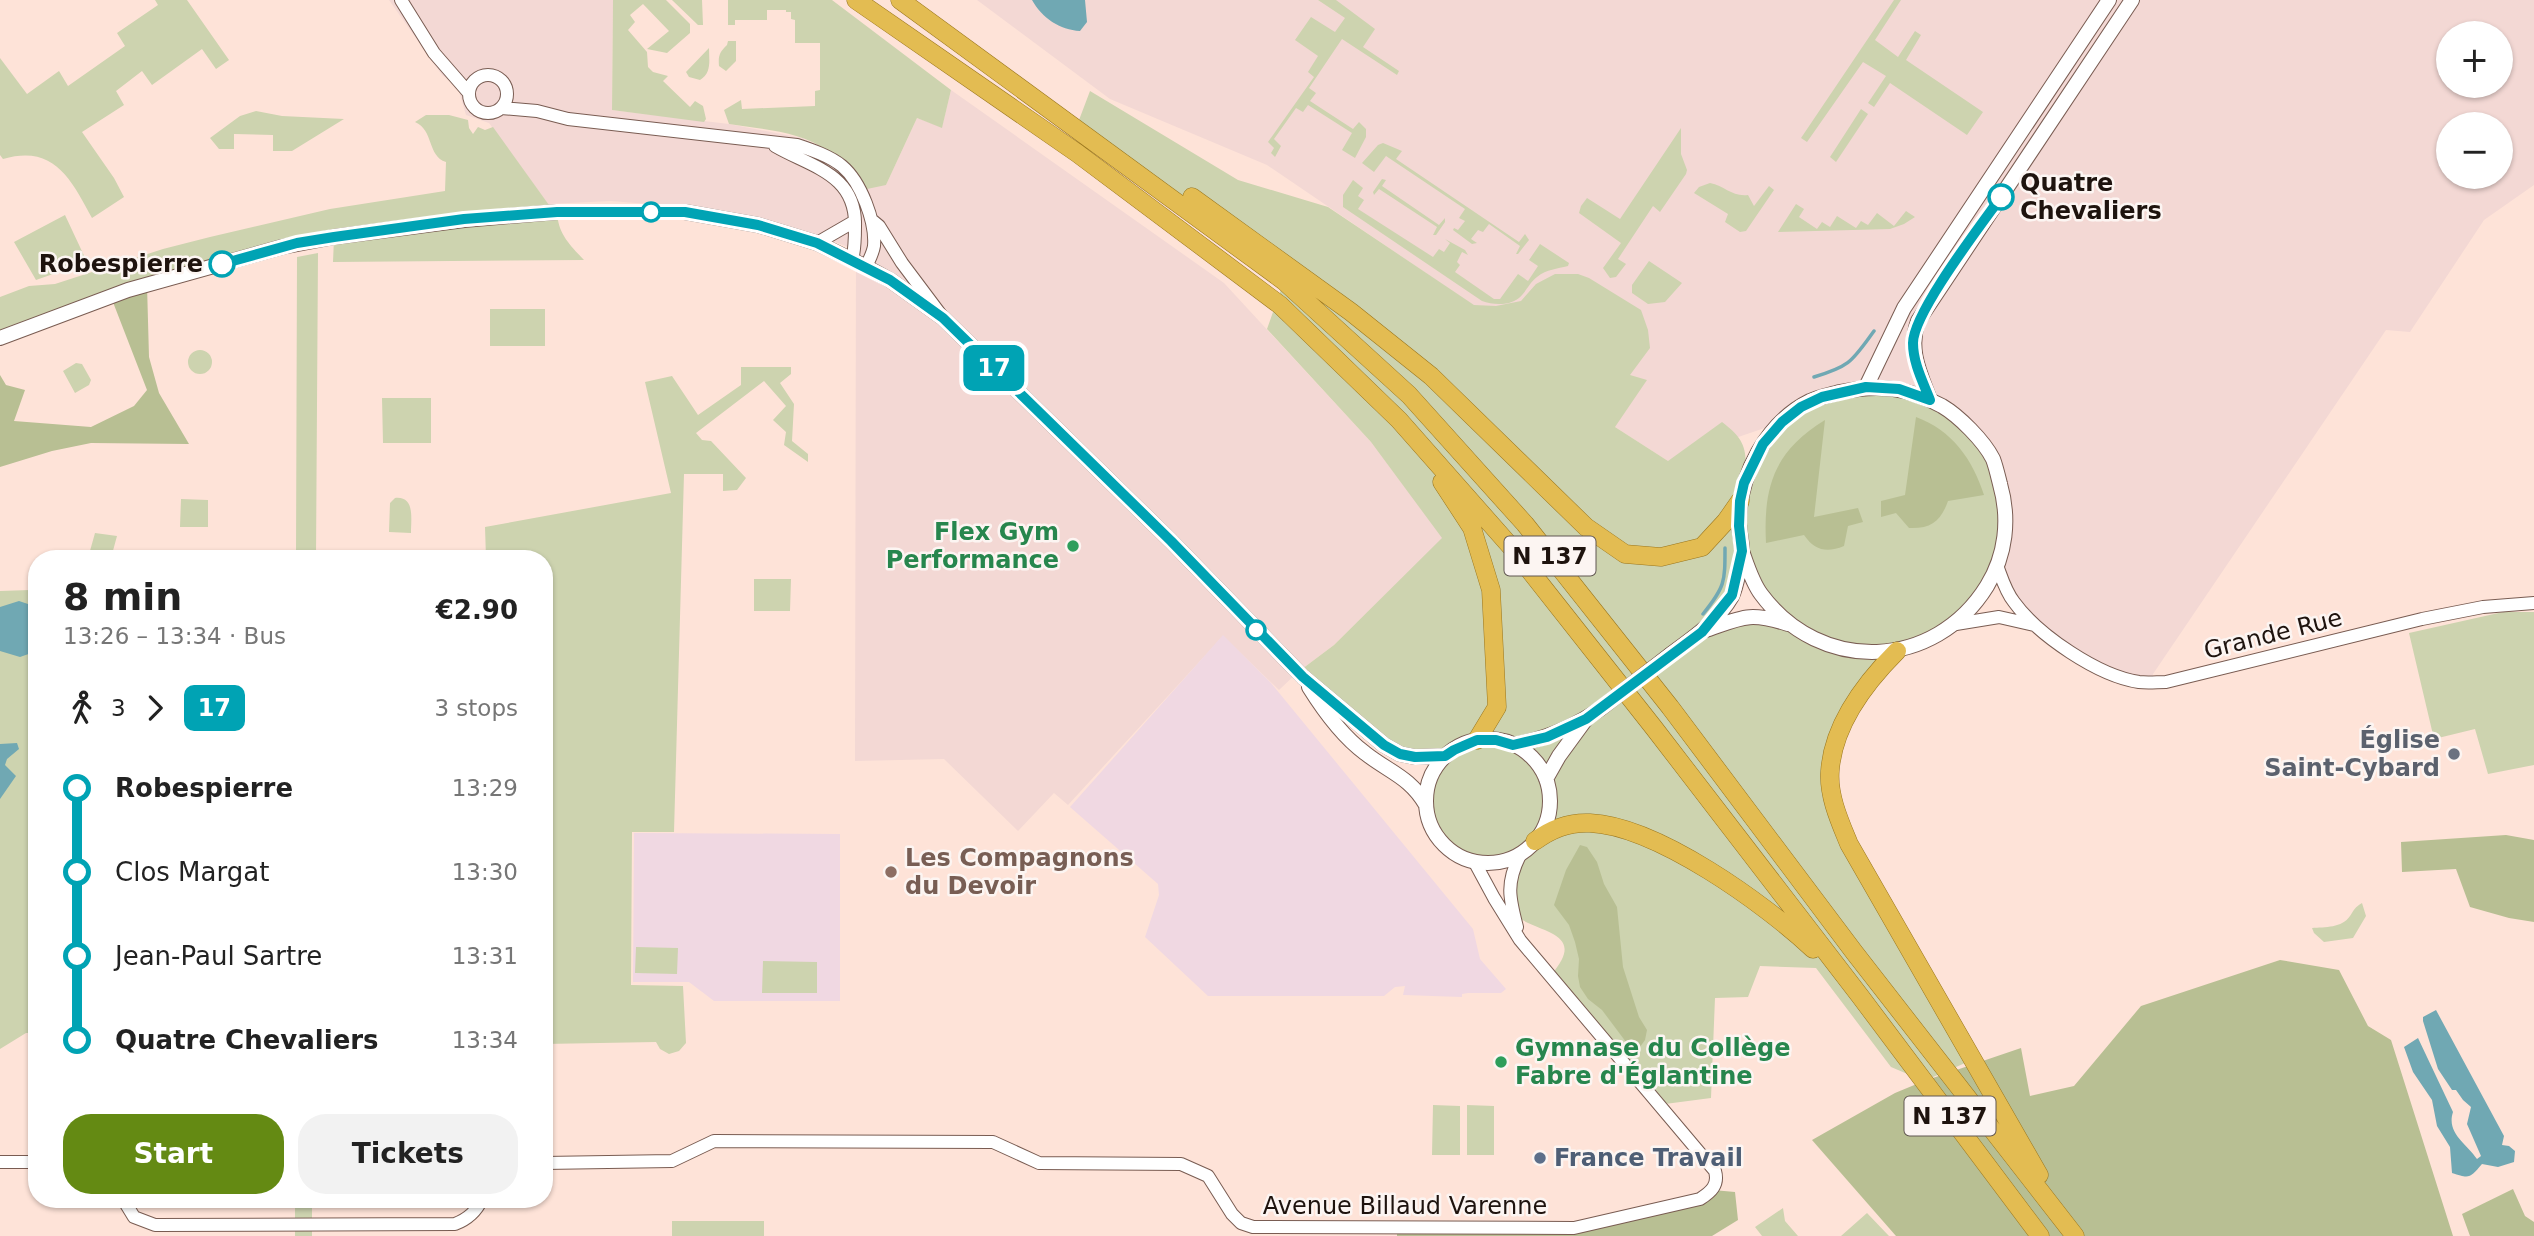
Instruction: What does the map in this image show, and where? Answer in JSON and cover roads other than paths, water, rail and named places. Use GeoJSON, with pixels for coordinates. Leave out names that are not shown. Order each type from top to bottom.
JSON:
{"type":"FeatureCollection","features":[{"type":"Feature","properties":{"kind":"highway","name":"N 137"},"geometry":{"type":"LineString","coordinates":[[856,0],[1077,153],[1280,305],[1399,420],[1513,548],[1860,996],[2040,1236]]}},
{"type":"Feature","properties":{"kind":"highway","name":"N 137"},"geometry":{"type":"LineString","coordinates":[[900,0],[1284,281],[1418,405],[1525,524],[1662,696],[1854,952],[2075,1236]]}},
{"type":"Feature","properties":{"kind":"highway"},"geometry":{"type":"LineString","coordinates":[[1076,128],[1127,154],[1260,245],[1351,312],[1431,376],[1586,527],[1625,554],[1661,557],[1702,547],[1740,501]]}},
{"type":"Feature","properties":{"kind":"highway"},"geometry":{"type":"LineString","coordinates":[[1399,420],[1472,528],[1491,590],[1497,707],[1477,740]]}},
{"type":"Feature","properties":{"kind":"highway","name":"N 137"},"geometry":{"type":"LineString","coordinates":[[1897,651],[1863,691],[1840,725],[1829,772],[1835,808],[1849,844],[1964,1048],[2075,1236]]}},
{"type":"Feature","properties":{"kind":"highway"},"geometry":{"type":"LineString","coordinates":[[1535,841],[1549,831],[1580,823],[1602,824],[1627,831],[1694,863],[1770,911],[1817,952],[1860,996]]}},
{"type":"Feature","properties":{"kind":"main road"},"geometry":{"type":"LineString","coordinates":[[1866,387],[1904,308],[2109,0]]}},
{"type":"Feature","properties":{"kind":"main road"},"geometry":{"type":"LineString","coordinates":[[1930,400],[1914,356],[1914,333],[1918,321],[2132,0]]}},
{"type":"Feature","properties":{"kind":"main road"},"geometry":{"type":"LineString","coordinates":[[0,338],[128,290],[290,245],[464,219],[567,212],[685,212],[758,225],[817,243],[866,267],[890,280],[943,318],[1171,541],[1303,677],[1374,737],[1400,754],[1415,757],[1445,756]]}},
{"type":"Feature","properties":{"kind":"main road"},"geometry":{"type":"LineString","coordinates":[[1702,632],[1747,616],[1768,617],[1789,624],[1823,644],[1861,653],[1897,651],[1935,638],[1956,624],[1975,605],[1998,568],[2006,523],[2004,498],[1993,459],[1957,415],[1930,400],[1899,389],[1866,387],[1810,401],[1782,422],[1763,444],[1744,483],[1740,501],[1742,551],[1761,594],[1789,624]]}},
{"type":"Feature","properties":{"kind":"main road"},"geometry":{"type":"LineString","coordinates":[[1513,745],[1547,737],[1586,719],[1702,632],[1732,595],[1742,551]]}},
{"type":"Feature","properties":{"kind":"main road"},"geometry":{"type":"LineString","coordinates":[[1303,677],[1324,711],[1352,742],[1374,760],[1404,777],[1419,792],[1426,805]]}},
{"type":"Feature","properties":{"kind":"main road"},"geometry":{"type":"LineString","coordinates":[[1546,779],[1586,719]]}},
{"type":"Feature","properties":{"kind":"main road"},"geometry":{"type":"LineString","coordinates":[[1477,740],[1496,740],[1513,745],[1527,753],[1546,779],[1550,795],[1544,827],[1535,841],[1520,855],[1502,861],[1474,861],[1455,853],[1442,843],[1429,820],[1427,788],[1434,772],[1445,756],[1477,740]]}},
{"type":"Feature","properties":{"kind":"street"},"geometry":{"type":"LineString","coordinates":[[401,0],[434,53],[468,92],[470,103],[478,111],[488,113],[501,108],[537,111],[568,119],[772,144],[824,170],[836,178],[879,226],[943,318]]}},
{"type":"Feature","properties":{"kind":"street"},"geometry":{"type":"LineString","coordinates":[[450,69],[477,78]]}},
{"type":"Feature","properties":{"kind":"street"},"geometry":{"type":"LineString","coordinates":[[468,92],[477,78],[485,74],[495,76],[503,82],[507,92],[501,108]]}},
{"type":"Feature","properties":{"kind":"street"},"geometry":{"type":"LineString","coordinates":[[507,92],[537,111]]}},
{"type":"Feature","properties":{"kind":"street"},"geometry":{"type":"LineString","coordinates":[[852,260],[858,202]]}},
{"type":"Feature","properties":{"kind":"street"},"geometry":{"type":"LineString","coordinates":[[866,267],[874,250],[873,220]]}},
{"type":"Feature","properties":{"kind":"street"},"geometry":{"type":"LineString","coordinates":[[817,243],[855,222]]}},
{"type":"Feature","properties":{"kind":"street","name":"Grande Rue"},"geometry":{"type":"LineString","coordinates":[[1998,568],[2012,601],[2034,625],[2106,671],[2138,682],[2166,682],[2422,619],[2483,607],[2534,603]]}},
{"type":"Feature","properties":{"kind":"street","name":"Grande Rue"},"geometry":{"type":"LineString","coordinates":[[1956,624],[1999,617],[2034,625]]}},
{"type":"Feature","properties":{"kind":"street"},"geometry":{"type":"LineString","coordinates":[[1520,855],[1513,868],[1509,893],[1520,940]]}},
{"type":"Feature","properties":{"kind":"street"},"geometry":{"type":"LineString","coordinates":[[1474,861],[1520,940]]}},
{"type":"Feature","properties":{"kind":"street","name":"Avenue Billaud Varenne"},"geometry":{"type":"LineString","coordinates":[[553,1163],[672,1161],[714,1141],[993,1142],[1039,1163],[1181,1164],[1194,1168],[1208,1176],[1231,1214],[1241,1223],[1253,1227],[1574,1227],[1700,1199],[1713,1190],[1716,1182],[1715,1171],[1520,940]]}},
{"type":"Feature","properties":{"kind":"street"},"geometry":{"type":"LineString","coordinates":[[0,1162],[28,1161]]}},
{"type":"Feature","properties":{"kind":"street"},"geometry":{"type":"LineString","coordinates":[[128,1208],[134,1217],[155,1226],[454,1224],[464,1221],[477,1208]]}},
{"type":"Feature","properties":{"kind":"water"},"geometry":{"type":"Polygon","coordinates":[[[1032,0],[1085,0],[1087,22],[1080,31],[1065,28],[1046,17],[1032,0]]]}},
{"type":"Feature","properties":{"kind":"water"},"geometry":{"type":"Polygon","coordinates":[[[19,601],[28,604],[28,654],[20,657],[0,651],[0,607],[19,601]]]}},
{"type":"Feature","properties":{"kind":"water"},"geometry":{"type":"Polygon","coordinates":[[[17,743],[19,749],[7,759],[5,765],[16,776],[0,799],[0,744],[17,743]]]}},
{"type":"Feature","properties":{"kind":"water"},"geometry":{"type":"Polygon","coordinates":[[[2436,1010],[2504,1136],[2502,1145],[2515,1151],[2514,1162],[2498,1167],[2482,1164],[2469,1176],[2452,1173],[2450,1147],[2437,1126],[2432,1100],[2413,1072],[2404,1047],[2418,1038],[2453,1112],[2452,1126],[2477,1159],[2481,1156],[2467,1124],[2471,1107],[2456,1090],[2452,1090],[2438,1069],[2423,1021],[2423,1017],[2436,1010]]]}},
{"type":"Feature","properties":{"kind":"waterway"},"geometry":{"type":"LineString","coordinates":[[1814,377],[1850,361],[1874,331]]}},
{"type":"Feature","properties":{"kind":"waterway"},"geometry":{"type":"LineString","coordinates":[[1703,614],[1722,584],[1725,548]]}},
{"type":"Feature","properties":{"kind":"place","name":"Quatre Chevaliers"},"geometry":{"type":"Point","coordinates":[2001,197]}},
{"type":"Feature","properties":{"kind":"place","name":"Robespierre"},"geometry":{"type":"Point","coordinates":[222,264]}},
{"type":"Feature","properties":{"kind":"place","name":"Flex Gym Performance"},"geometry":{"type":"Point","coordinates":[1073,546]}},
{"type":"Feature","properties":{"kind":"place","name":"Église Saint-Cybard"},"geometry":{"type":"Point","coordinates":[2454,754]}},
{"type":"Feature","properties":{"kind":"place","name":"Les Compagnons du Devoir"},"geometry":{"type":"Point","coordinates":[891,872]}},
{"type":"Feature","properties":{"kind":"place","name":"Gymnase du Collège Fabre d'Églantine"},"geometry":{"type":"Point","coordinates":[1501,1062]}},
{"type":"Feature","properties":{"kind":"place","name":"France Travail"},"geometry":{"type":"Point","coordinates":[1540,1158]}}]}
